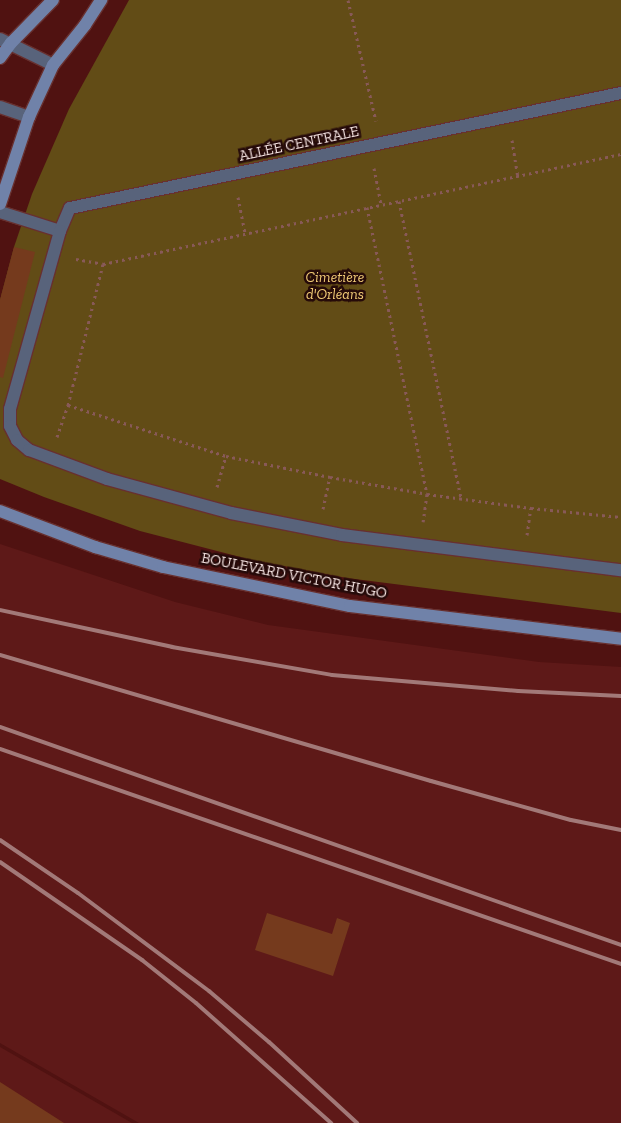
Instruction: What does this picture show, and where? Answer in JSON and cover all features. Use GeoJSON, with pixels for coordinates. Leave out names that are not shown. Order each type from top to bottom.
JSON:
{"type":"FeatureCollection","features":[{"type":"Feature","properties":{"kind":"street"},"geometry":{"type":"LineString","coordinates":[[0,58],[6,41],[53,0]]}},
{"type":"Feature","properties":{"kind":"street"},"geometry":{"type":"LineString","coordinates":[[0,204],[29,117],[53,65],[85,25],[101,0]]}},
{"type":"Feature","properties":{"kind":"street"},"geometry":{"type":"LineString","coordinates":[[6,41],[53,65]]}},
{"type":"Feature","properties":{"kind":"street","name":"ALLÉE CENTRALE"},"geometry":{"type":"LineString","coordinates":[[60,231],[70,208],[621,93]]}},
{"type":"Feature","properties":{"kind":"street"},"geometry":{"type":"LineString","coordinates":[[0,107],[29,117]]}},
{"type":"Feature","properties":{"kind":"street"},"geometry":{"type":"LineString","coordinates":[[0,212],[60,231],[10,409],[10,426],[17,440],[29,450],[107,479],[211,508],[319,530],[621,570]]}},
{"type":"Feature","properties":{"kind":"street","name":"BOULEVARD VICTOR HUGO"},"geometry":{"type":"LineString","coordinates":[[0,511],[94,547],[163,567],[350,606],[621,639]]}},
{"type":"Feature","properties":{"kind":"path"},"geometry":{"type":"LineString","coordinates":[[348,0],[375,144],[381,205]]}},
{"type":"Feature","properties":{"kind":"path"},"geometry":{"type":"LineString","coordinates":[[508,116],[518,176]]}},
{"type":"Feature","properties":{"kind":"path"},"geometry":{"type":"LineString","coordinates":[[54,255],[103,264],[621,154]]}},
{"type":"Feature","properties":{"kind":"path"},"geometry":{"type":"LineString","coordinates":[[233,174],[245,233]]}},
{"type":"Feature","properties":{"kind":"path"},"geometry":{"type":"LineString","coordinates":[[399,201],[461,498]]}},
{"type":"Feature","properties":{"kind":"path"},"geometry":{"type":"LineString","coordinates":[[367,208],[427,494]]}},
{"type":"Feature","properties":{"kind":"path"},"geometry":{"type":"LineString","coordinates":[[50,458],[68,404],[103,264]]}},
{"type":"Feature","properties":{"kind":"path"},"geometry":{"type":"LineString","coordinates":[[68,404],[226,456],[427,494],[621,517]]}},
{"type":"Feature","properties":{"kind":"path"},"geometry":{"type":"LineString","coordinates":[[211,508],[226,456]]}},
{"type":"Feature","properties":{"kind":"path"},"geometry":{"type":"LineString","coordinates":[[319,530],[330,477]]}},
{"type":"Feature","properties":{"kind":"shaded area"},"geometry":{"type":"Polygon","coordinates":[[[0,544],[175,602],[268,625],[539,662],[621,667],[621,1123],[139,1123],[0,1043],[0,544]]]}},
{"type":"Feature","properties":{"kind":"shaded area"},"geometry":{"type":"Polygon","coordinates":[[[0,1047],[132,1123],[0,1123],[0,1047]]]}},
{"type":"Feature","properties":{"kind":"green space","name":"Cimetière d'Orléans"},"geometry":{"type":"Polygon","coordinates":[[[129,0],[621,0],[621,613],[347,578],[248,559],[140,531],[44,497],[0,479],[0,300],[14,247],[32,194],[69,109],[129,0]]]}},
{"type":"Feature","properties":{"kind":"building"},"geometry":{"type":"Polygon","coordinates":[[[14,247],[35,252],[3,378],[0,377],[0,300],[14,247]]]}},
{"type":"Feature","properties":{"kind":"building"},"geometry":{"type":"Polygon","coordinates":[[[267,913],[332,934],[337,918],[350,923],[333,976],[255,950],[267,913]]]}},
{"type":"Feature","properties":{"kind":"building"},"geometry":{"type":"Polygon","coordinates":[[[0,1082],[64,1123],[0,1123],[0,1082]]]}},
{"type":"Feature","properties":{"kind":"railway"},"geometry":{"type":"LineString","coordinates":[[0,610],[172,647],[332,675],[518,691],[621,696]]}},
{"type":"Feature","properties":{"kind":"railway"},"geometry":{"type":"LineString","coordinates":[[0,655],[431,781],[571,820],[621,830]]}},
{"type":"Feature","properties":{"kind":"railway"},"geometry":{"type":"LineString","coordinates":[[0,727],[621,945]]}},
{"type":"Feature","properties":{"kind":"railway"},"geometry":{"type":"LineString","coordinates":[[0,749],[621,964]]}},
{"type":"Feature","properties":{"kind":"railway"},"geometry":{"type":"LineString","coordinates":[[0,840],[78,893],[209,991],[269,1042],[357,1123]]}},
{"type":"Feature","properties":{"kind":"railway"},"geometry":{"type":"LineString","coordinates":[[0,862],[142,960],[196,1003],[331,1123]]}}]}
